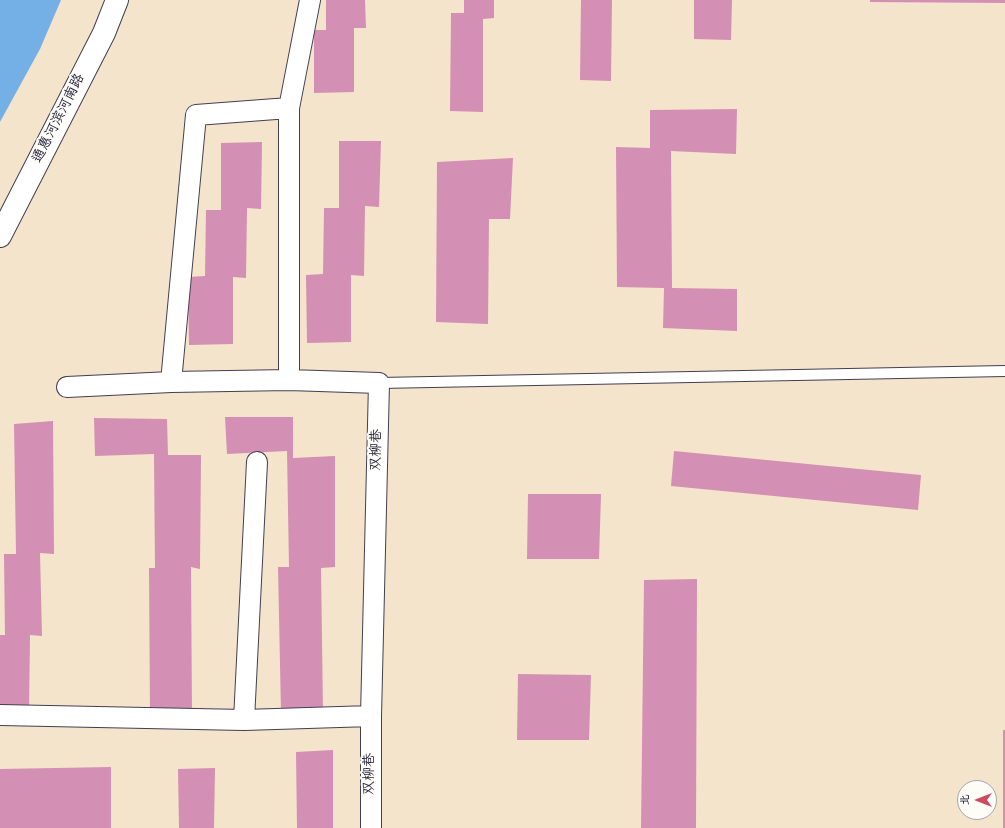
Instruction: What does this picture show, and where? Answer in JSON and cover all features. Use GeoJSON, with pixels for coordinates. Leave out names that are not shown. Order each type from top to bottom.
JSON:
{"type":"FeatureCollection","features":[{"type":"Feature","properties":{"kind":"street","name":"通惠河滨河南路"},"geometry":{"type":"LineString","coordinates":[[0,236],[104,33],[117,0]]}},
{"type":"Feature","properties":{"kind":"street"},"geometry":{"type":"LineString","coordinates":[[289,380],[289,108],[310,0]]}},
{"type":"Feature","properties":{"kind":"street"},"geometry":{"type":"LineString","coordinates":[[170,382],[196,115],[289,108]]}},
{"type":"Feature","properties":{"kind":"street"},"geometry":{"type":"LineString","coordinates":[[67,387],[170,382],[289,380],[379,383]]}},
{"type":"Feature","properties":{"kind":"street","name":"双柳巷"},"geometry":{"type":"LineString","coordinates":[[371,828],[371,716],[379,383]]}},
{"type":"Feature","properties":{"kind":"street"},"geometry":{"type":"LineString","coordinates":[[244,720],[257,462]]}},
{"type":"Feature","properties":{"kind":"street"},"geometry":{"type":"LineString","coordinates":[[0,715],[244,720],[371,716]]}},
{"type":"Feature","properties":{"kind":"lane"},"geometry":{"type":"LineString","coordinates":[[379,383],[1005,371]]}},
{"type":"Feature","properties":{"kind":"water"},"geometry":{"type":"Polygon","coordinates":[[[0,0],[61,0],[40,49],[0,122],[0,0]]]}},
{"type":"Feature","properties":{"kind":"building"},"geometry":{"type":"Polygon","coordinates":[[[326,0],[365,0],[366,28],[354,28],[354,92],[314,93],[314,30],[326,30],[326,0]]]}},
{"type":"Feature","properties":{"kind":"building"},"geometry":{"type":"Polygon","coordinates":[[[464,0],[494,0],[494,18],[483,19],[483,112],[450,111],[451,13],[464,13],[464,0]]]}},
{"type":"Feature","properties":{"kind":"building"},"geometry":{"type":"Polygon","coordinates":[[[581,0],[612,0],[611,81],[580,80],[581,0]]]}},
{"type":"Feature","properties":{"kind":"building"},"geometry":{"type":"Polygon","coordinates":[[[694,0],[732,0],[731,40],[694,39],[694,0]]]}},
{"type":"Feature","properties":{"kind":"building"},"geometry":{"type":"Polygon","coordinates":[[[870,0],[1005,0],[1005,3],[870,2],[870,0]]]}},
{"type":"Feature","properties":{"kind":"building"},"geometry":{"type":"Polygon","coordinates":[[[737,109],[736,154],[671,151],[672,288],[737,289],[737,331],[663,328],[664,288],[617,287],[616,147],[650,148],[650,110],[737,109]]]}},
{"type":"Feature","properties":{"kind":"building"},"geometry":{"type":"Polygon","coordinates":[[[339,141],[381,141],[379,207],[365,206],[364,276],[351,275],[351,342],[307,343],[306,275],[323,274],[324,208],[339,208],[339,141]]]}},
{"type":"Feature","properties":{"kind":"building"},"geometry":{"type":"Polygon","coordinates":[[[262,142],[261,209],[247,208],[246,278],[233,277],[233,344],[189,345],[188,277],[205,276],[206,210],[221,210],[221,143],[262,142]]]}},
{"type":"Feature","properties":{"kind":"building"},"geometry":{"type":"Polygon","coordinates":[[[513,158],[510,219],[489,219],[488,324],[436,322],[437,162],[513,158]]]}},
{"type":"Feature","properties":{"kind":"building"},"geometry":{"type":"Polygon","coordinates":[[[225,417],[293,417],[293,458],[335,456],[335,567],[321,568],[323,712],[281,713],[278,567],[289,567],[287,451],[227,454],[225,417]]]}},
{"type":"Feature","properties":{"kind":"building"},"geometry":{"type":"Polygon","coordinates":[[[94,418],[167,419],[168,455],[201,455],[200,569],[191,567],[192,715],[150,715],[149,568],[155,568],[154,454],[95,456],[94,418]]]}},
{"type":"Feature","properties":{"kind":"building"},"geometry":{"type":"Polygon","coordinates":[[[53,421],[54,554],[40,553],[42,636],[30,635],[29,711],[0,709],[0,635],[5,635],[4,554],[16,554],[14,424],[53,421]]]}},
{"type":"Feature","properties":{"kind":"building"},"geometry":{"type":"Polygon","coordinates":[[[674,451],[921,475],[918,510],[671,486],[674,451]]]}},
{"type":"Feature","properties":{"kind":"building"},"geometry":{"type":"Polygon","coordinates":[[[528,494],[601,494],[599,559],[527,559],[528,494]]]}},
{"type":"Feature","properties":{"kind":"building"},"geometry":{"type":"Polygon","coordinates":[[[697,579],[696,828],[641,828],[644,580],[697,579]]]}},
{"type":"Feature","properties":{"kind":"building"},"geometry":{"type":"Polygon","coordinates":[[[518,674],[591,675],[589,740],[517,740],[518,674]]]}},
{"type":"Feature","properties":{"kind":"building"},"geometry":{"type":"Polygon","coordinates":[[[1003,730],[1005,730],[1005,828],[1003,828],[1003,730]]]}},
{"type":"Feature","properties":{"kind":"building"},"geometry":{"type":"Polygon","coordinates":[[[333,750],[333,828],[297,828],[296,752],[333,750]]]}},
{"type":"Feature","properties":{"kind":"building"},"geometry":{"type":"Polygon","coordinates":[[[111,767],[111,828],[0,828],[0,769],[111,767]]]}},
{"type":"Feature","properties":{"kind":"building"},"geometry":{"type":"Polygon","coordinates":[[[215,768],[214,828],[179,828],[178,769],[215,768]]]}}]}
